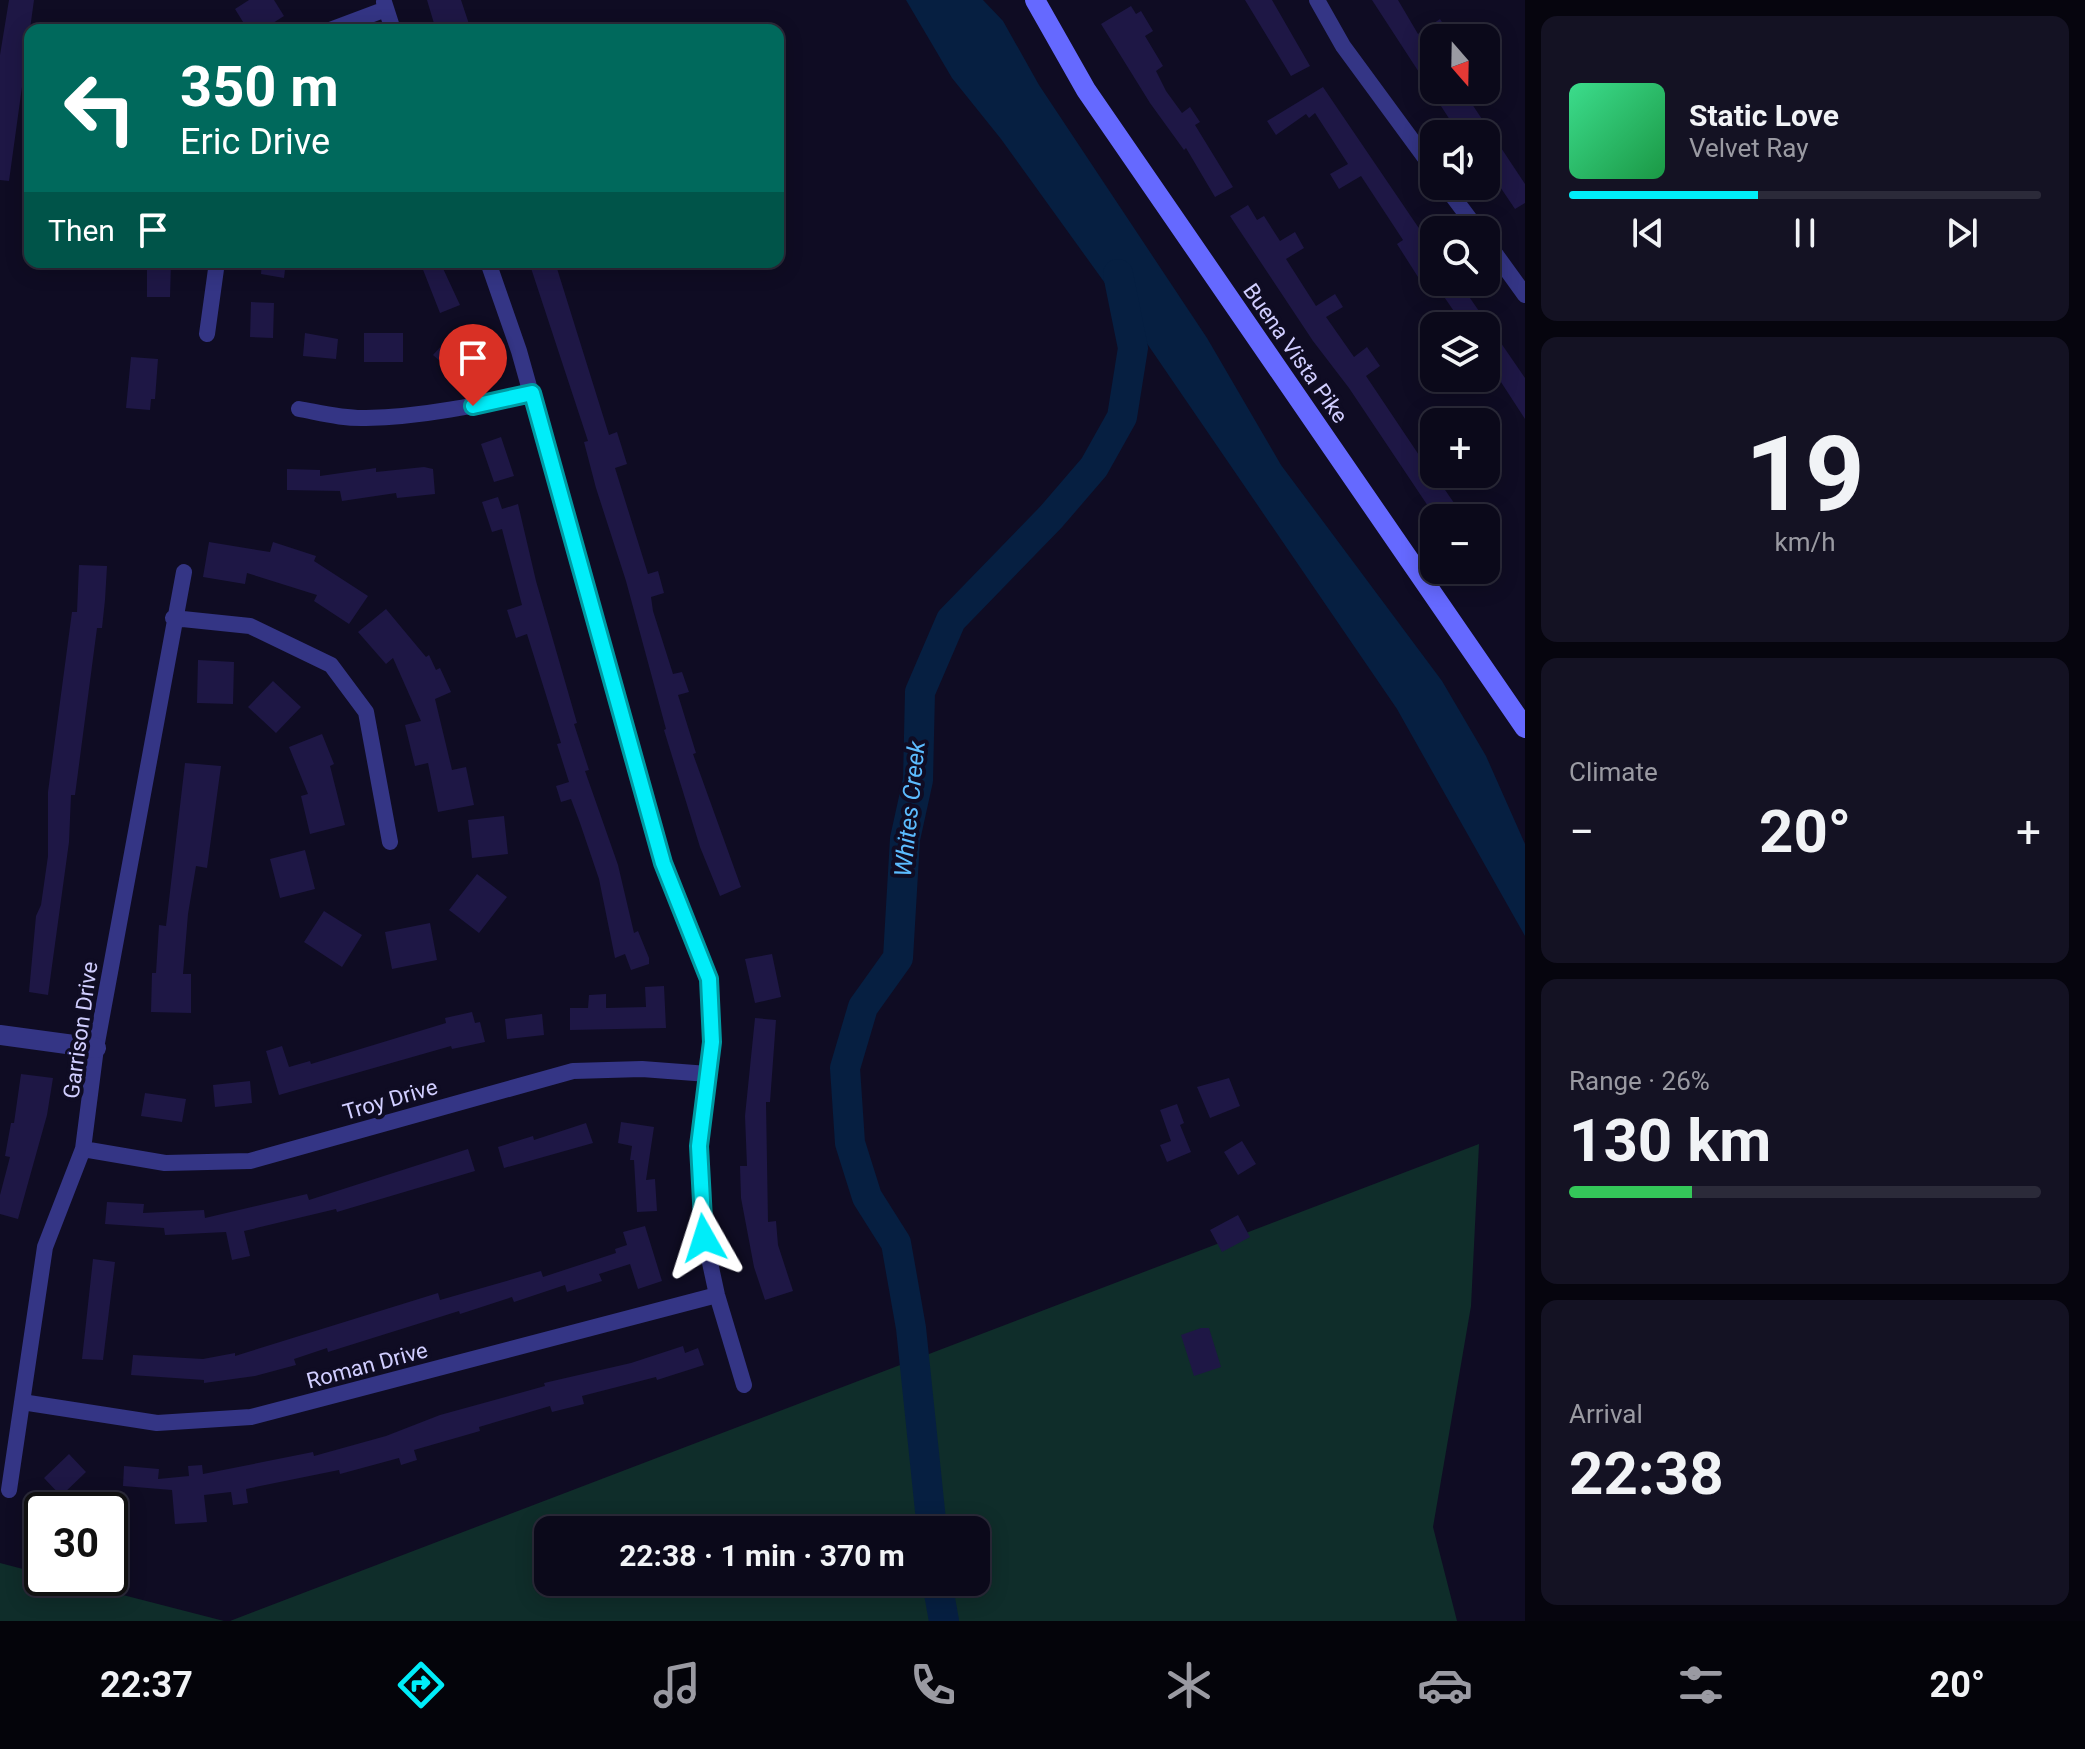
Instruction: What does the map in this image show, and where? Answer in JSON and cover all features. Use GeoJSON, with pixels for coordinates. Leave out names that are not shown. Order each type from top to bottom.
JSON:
{"type":"FeatureCollection","features":[{"type":"Feature","properties":{"kind":"main road","name":"Buena Vista Pike"},"geometry":{"type":"LineString","coordinates":[[1035,0],[1086,90],[1525,728]]}},
{"type":"Feature","properties":{"kind":"street"},"geometry":{"type":"LineString","coordinates":[[1317,0],[1343,46],[1420,151]]}},
{"type":"Feature","properties":{"kind":"street"},"geometry":{"type":"LineString","coordinates":[[343,24],[385,4],[391,24]]}},
{"type":"Feature","properties":{"kind":"street"},"geometry":{"type":"LineString","coordinates":[[1500,260],[1525,295]]}},
{"type":"Feature","properties":{"kind":"street"},"geometry":{"type":"LineString","coordinates":[[207,334],[216,268]]}},
{"type":"Feature","properties":{"kind":"street"},"geometry":{"type":"LineString","coordinates":[[490,268],[532,393],[663,863],[709,979],[712,1042],[699,1146],[701,1221],[717,1295],[744,1385]]}},
{"type":"Feature","properties":{"kind":"street"},"geometry":{"type":"LineString","coordinates":[[299,409],[363,419],[396,417],[473,406],[532,393]]}},
{"type":"Feature","properties":{"kind":"street","name":"Garrison Drive"},"geometry":{"type":"LineString","coordinates":[[9,1490],[45,1247],[83,1149],[96,1048],[173,618],[184,572]]}},
{"type":"Feature","properties":{"kind":"street"},"geometry":{"type":"LineString","coordinates":[[173,618],[250,626],[331,665],[366,712],[390,842]]}},
{"type":"Feature","properties":{"kind":"street"},"geometry":{"type":"LineString","coordinates":[[0,1035],[96,1048]]}},
{"type":"Feature","properties":{"kind":"street","name":"Troy Drive"},"geometry":{"type":"LineString","coordinates":[[83,1149],[165,1163],[250,1161],[573,1071],[642,1069],[708,1074]]}},
{"type":"Feature","properties":{"kind":"street","name":"Roman Drive"},"geometry":{"type":"LineString","coordinates":[[22,1402],[157,1423],[251,1417],[717,1295]]}},
{"type":"Feature","properties":{"kind":"green space"},"geometry":{"type":"Polygon","coordinates":[[[1479,1144],[1471,1306],[1433,1527],[1457,1621],[230,1621],[1479,1144]]]}},
{"type":"Feature","properties":{"kind":"green space"},"geometry":{"type":"Polygon","coordinates":[[[0,1563],[24,1569],[24,1596],[127,1596],[224,1621],[0,1621],[0,1563]]]}},
{"type":"Feature","properties":{"kind":"water"},"geometry":{"type":"Polygon","coordinates":[[[906,0],[983,0],[1003,21],[1039,85],[1207,338],[1281,465],[1442,681],[1486,756],[1525,844],[1525,936],[1397,709],[1120,304],[1001,139],[952,78],[906,0]]]}},
{"type":"Feature","properties":{"kind":"building"},"geometry":{"type":"Polygon","coordinates":[[[9,0],[34,0],[31,24],[24,24],[24,72],[9,181],[0,180],[0,55],[9,0]]]}},
{"type":"Feature","properties":{"kind":"building"},"geometry":{"type":"Polygon","coordinates":[[[249,0],[274,0],[284,16],[271,24],[244,24],[235,9],[249,0]]]}},
{"type":"Feature","properties":{"kind":"building"},"geometry":{"type":"Polygon","coordinates":[[[427,0],[461,0],[469,24],[434,24],[427,0]]]}},
{"type":"Feature","properties":{"kind":"building"},"geometry":{"type":"Polygon","coordinates":[[[1245,0],[1272,0],[1310,66],[1291,76],[1245,0]]]}},
{"type":"Feature","properties":{"kind":"building"},"geometry":{"type":"Polygon","coordinates":[[[1372,0],[1398,0],[1418,34],[1420,33],[1420,74],[1372,0]]]}},
{"type":"Feature","properties":{"kind":"building"},"geometry":{"type":"Polygon","coordinates":[[[1131,6],[1136,14],[1141,11],[1153,31],[1145,36],[1163,66],[1156,71],[1166,91],[1182,113],[1190,107],[1200,122],[1195,125],[1233,187],[1215,197],[1186,148],[1184,150],[1150,103],[1101,24],[1131,6]]]}},
{"type":"Feature","properties":{"kind":"building"},"geometry":{"type":"Polygon","coordinates":[[[1323,87],[1420,230],[1420,276],[1418,277],[1397,244],[1403,240],[1361,176],[1339,189],[1330,174],[1348,164],[1315,113],[1309,118],[1306,114],[1276,135],[1267,121],[1323,87]]]}},
{"type":"Feature","properties":{"kind":"building"},"geometry":{"type":"Polygon","coordinates":[[[1440,104],[1472,104],[1483,120],[1457,119],[1450,120],[1440,104]]]}},
{"type":"Feature","properties":{"kind":"building"},"geometry":{"type":"Polygon","coordinates":[[[1500,146],[1525,184],[1525,203],[1515,209],[1500,187],[1500,146]]]}},
{"type":"Feature","properties":{"kind":"building"},"geometry":{"type":"Polygon","coordinates":[[[1248,205],[1257,220],[1264,216],[1280,241],[1295,232],[1304,248],[1286,259],[1316,306],[1335,294],[1343,307],[1326,317],[1354,357],[1367,347],[1380,366],[1366,376],[1420,457],[1420,488],[1444,488],[1455,504],[1427,504],[1230,216],[1248,205]]]}},
{"type":"Feature","properties":{"kind":"building"},"geometry":{"type":"Polygon","coordinates":[[[147,268],[171,268],[170,297],[147,297],[147,268]]]}},
{"type":"Feature","properties":{"kind":"building"},"geometry":{"type":"Polygon","coordinates":[[[262,268],[285,268],[284,278],[261,274],[262,268]]]}},
{"type":"Feature","properties":{"kind":"building"},"geometry":{"type":"Polygon","coordinates":[[[422,268],[443,268],[460,305],[440,313],[422,268]]]}},
{"type":"Feature","properties":{"kind":"building"},"geometry":{"type":"Polygon","coordinates":[[[531,268],[557,268],[609,435],[617,432],[627,464],[615,468],[648,574],[658,571],[664,593],[651,597],[653,611],[673,674],[682,672],[689,692],[678,695],[696,753],[693,754],[741,887],[720,896],[700,847],[664,730],[626,581],[596,488],[584,442],[588,441],[531,268]]]}},
{"type":"Feature","properties":{"kind":"building"},"geometry":{"type":"Polygon","coordinates":[[[1444,296],[1469,296],[1480,312],[1454,312],[1444,296]]]}},
{"type":"Feature","properties":{"kind":"building"},"geometry":{"type":"Polygon","coordinates":[[[251,302],[274,303],[273,338],[250,337],[251,302]]]}},
{"type":"Feature","properties":{"kind":"building"},"geometry":{"type":"Polygon","coordinates":[[[456,330],[472,345],[450,370],[433,355],[456,330]]]}},
{"type":"Feature","properties":{"kind":"building"},"geometry":{"type":"Polygon","coordinates":[[[305,333],[338,339],[336,359],[303,356],[305,333]]]}},
{"type":"Feature","properties":{"kind":"building"},"geometry":{"type":"Polygon","coordinates":[[[364,333],[403,333],[403,362],[364,362],[364,333]]]}},
{"type":"Feature","properties":{"kind":"building"},"geometry":{"type":"Polygon","coordinates":[[[1500,342],[1525,378],[1525,419],[1500,381],[1500,342]]]}},
{"type":"Feature","properties":{"kind":"building"},"geometry":{"type":"Polygon","coordinates":[[[131,357],[158,359],[155,399],[151,399],[150,410],[126,408],[131,357]]]}},
{"type":"Feature","properties":{"kind":"building"},"geometry":{"type":"Polygon","coordinates":[[[501,437],[514,476],[494,482],[481,444],[501,437]]]}},
{"type":"Feature","properties":{"kind":"building"},"geometry":{"type":"Polygon","coordinates":[[[424,467],[433,469],[435,494],[397,498],[396,493],[342,501],[340,491],[287,490],[287,469],[320,470],[320,476],[376,468],[376,472],[424,467]]]}},
{"type":"Feature","properties":{"kind":"building"},"geometry":{"type":"Polygon","coordinates":[[[498,497],[502,509],[518,504],[536,581],[577,723],[574,724],[589,770],[585,771],[618,865],[634,933],[638,931],[649,958],[649,964],[631,970],[625,954],[615,958],[599,879],[580,823],[571,799],[561,802],[556,786],[569,782],[557,744],[561,743],[527,634],[516,638],[507,610],[522,605],[502,529],[492,532],[482,502],[498,497]]]}},
{"type":"Feature","properties":{"kind":"building"},"geometry":{"type":"Polygon","coordinates":[[[209,542],[270,552],[273,542],[316,556],[314,561],[368,596],[349,624],[314,601],[317,595],[247,573],[245,584],[203,577],[209,542]]]}},
{"type":"Feature","properties":{"kind":"building"},"geometry":{"type":"Polygon","coordinates":[[[79,565],[107,566],[105,600],[102,628],[97,628],[75,795],[71,795],[69,842],[48,995],[29,992],[36,916],[41,905],[48,856],[48,792],[72,612],[77,612],[79,565]]]}},
{"type":"Feature","properties":{"kind":"building"},"geometry":{"type":"Polygon","coordinates":[[[386,609],[426,657],[429,655],[436,670],[440,668],[451,692],[435,699],[452,770],[466,767],[474,805],[438,812],[428,763],[415,766],[405,725],[421,721],[393,658],[386,664],[358,632],[386,609]]]}},
{"type":"Feature","properties":{"kind":"building"},"geometry":{"type":"Polygon","coordinates":[[[198,660],[234,662],[233,704],[197,703],[198,660]]]}},
{"type":"Feature","properties":{"kind":"building"},"geometry":{"type":"Polygon","coordinates":[[[273,681],[301,707],[276,733],[248,707],[273,681]]]}},
{"type":"Feature","properties":{"kind":"building"},"geometry":{"type":"Polygon","coordinates":[[[322,734],[334,764],[330,766],[345,825],[310,834],[301,796],[308,794],[289,747],[322,734]]]}},
{"type":"Feature","properties":{"kind":"building"},"geometry":{"type":"Polygon","coordinates":[[[185,763],[221,766],[207,868],[196,866],[188,914],[183,974],[191,974],[191,1013],[151,1012],[152,973],[156,973],[159,925],[166,926],[185,763]]]}},
{"type":"Feature","properties":{"kind":"building"},"geometry":{"type":"Polygon","coordinates":[[[504,816],[508,854],[472,858],[468,820],[504,816]]]}},
{"type":"Feature","properties":{"kind":"building"},"geometry":{"type":"Polygon","coordinates":[[[305,850],[315,889],[280,898],[270,859],[305,850]]]}},
{"type":"Feature","properties":{"kind":"building"},"geometry":{"type":"Polygon","coordinates":[[[477,874],[507,897],[479,933],[449,910],[477,874]]]}},
{"type":"Feature","properties":{"kind":"building"},"geometry":{"type":"Polygon","coordinates":[[[324,911],[362,935],[342,967],[304,942],[324,911]]]}},
{"type":"Feature","properties":{"kind":"building"},"geometry":{"type":"Polygon","coordinates":[[[430,923],[437,960],[392,969],[385,932],[430,923]]]}},
{"type":"Feature","properties":{"kind":"building"},"geometry":{"type":"Polygon","coordinates":[[[772,954],[781,997],[755,1003],[745,959],[772,954]]]}},
{"type":"Feature","properties":{"kind":"building"},"geometry":{"type":"Polygon","coordinates":[[[664,986],[666,1028],[570,1030],[570,1008],[588,1008],[589,995],[606,994],[606,1008],[646,1007],[645,987],[664,986]]]}},
{"type":"Feature","properties":{"kind":"building"},"geometry":{"type":"Polygon","coordinates":[[[472,1012],[475,1023],[480,1022],[485,1042],[452,1049],[451,1046],[279,1095],[266,1051],[282,1046],[289,1067],[310,1061],[311,1064],[446,1023],[445,1018],[472,1012]]]}},
{"type":"Feature","properties":{"kind":"building"},"geometry":{"type":"Polygon","coordinates":[[[542,1014],[544,1035],[507,1039],[505,1019],[542,1014]]]}},
{"type":"Feature","properties":{"kind":"building"},"geometry":{"type":"Polygon","coordinates":[[[755,1018],[776,1020],[770,1102],[766,1102],[768,1222],[776,1221],[778,1245],[793,1291],[765,1300],[754,1267],[741,1198],[740,1166],[747,1166],[745,1116],[755,1018]]]}},
{"type":"Feature","properties":{"kind":"building"},"geometry":{"type":"Polygon","coordinates":[[[21,1074],[53,1078],[47,1115],[18,1219],[0,1214],[0,1195],[10,1157],[5,1156],[11,1123],[14,1123],[21,1074]]]}},
{"type":"Feature","properties":{"kind":"building"},"geometry":{"type":"Polygon","coordinates":[[[1229,1078],[1240,1106],[1210,1118],[1197,1087],[1229,1078]]]}},
{"type":"Feature","properties":{"kind":"building"},"geometry":{"type":"Polygon","coordinates":[[[250,1081],[252,1103],[215,1107],[213,1085],[250,1081]]]}},
{"type":"Feature","properties":{"kind":"building"},"geometry":{"type":"Polygon","coordinates":[[[145,1093],[186,1099],[182,1122],[141,1116],[145,1093]]]}},
{"type":"Feature","properties":{"kind":"building"},"geometry":{"type":"Polygon","coordinates":[[[1177,1104],[1184,1123],[1180,1125],[1191,1152],[1167,1162],[1160,1145],[1171,1141],[1160,1110],[1177,1104]]]}},
{"type":"Feature","properties":{"kind":"building"},"geometry":{"type":"Polygon","coordinates":[[[621,1122],[654,1127],[646,1180],[655,1179],[657,1211],[637,1212],[634,1160],[630,1160],[632,1146],[618,1143],[621,1122]]]}},
{"type":"Feature","properties":{"kind":"building"},"geometry":{"type":"Polygon","coordinates":[[[586,1123],[593,1143],[504,1168],[498,1147],[533,1136],[534,1140],[586,1123]]]}},
{"type":"Feature","properties":{"kind":"building"},"geometry":{"type":"Polygon","coordinates":[[[1242,1141],[1256,1164],[1238,1175],[1224,1152],[1242,1141]]]}},
{"type":"Feature","properties":{"kind":"building"},"geometry":{"type":"Polygon","coordinates":[[[468,1149],[475,1171],[337,1212],[336,1209],[244,1231],[250,1256],[232,1260],[226,1232],[165,1235],[164,1228],[105,1224],[107,1202],[144,1204],[143,1213],[204,1210],[205,1218],[307,1194],[309,1200],[468,1149]]]}},
{"type":"Feature","properties":{"kind":"building"},"geometry":{"type":"Polygon","coordinates":[[[1238,1215],[1250,1237],[1222,1252],[1210,1230],[1238,1215]]]}},
{"type":"Feature","properties":{"kind":"building"},"geometry":{"type":"Polygon","coordinates":[[[645,1226],[662,1281],[638,1289],[630,1264],[599,1274],[602,1281],[567,1292],[565,1285],[514,1302],[512,1297],[460,1314],[459,1311],[328,1352],[327,1348],[294,1359],[296,1365],[255,1376],[204,1383],[204,1380],[131,1375],[133,1355],[203,1359],[235,1353],[235,1356],[438,1293],[440,1300],[541,1271],[543,1277],[616,1253],[615,1249],[627,1245],[623,1232],[645,1226]]]}},
{"type":"Feature","properties":{"kind":"building"},"geometry":{"type":"Polygon","coordinates":[[[93,1259],[115,1262],[103,1360],[82,1359],[93,1259]]]}},
{"type":"Feature","properties":{"kind":"building"},"geometry":{"type":"Polygon","coordinates":[[[1209,1328],[1221,1367],[1194,1376],[1181,1335],[1209,1328]]]}},
{"type":"Feature","properties":{"kind":"building"},"geometry":{"type":"Polygon","coordinates":[[[683,1346],[685,1353],[698,1348],[704,1365],[657,1380],[656,1377],[582,1396],[584,1404],[552,1412],[550,1406],[479,1427],[480,1431],[414,1450],[417,1460],[401,1465],[399,1458],[340,1474],[339,1470],[246,1489],[248,1503],[233,1505],[231,1492],[204,1495],[207,1522],[175,1524],[172,1490],[123,1486],[124,1466],[159,1469],[158,1479],[189,1476],[188,1466],[202,1465],[203,1474],[313,1452],[314,1456],[386,1436],[440,1415],[545,1386],[544,1383],[631,1363],[683,1346]]]}},
{"type":"Feature","properties":{"kind":"building"},"geometry":{"type":"Polygon","coordinates":[[[69,1454],[86,1472],[65,1492],[57,1492],[44,1478],[69,1454]]]}},
{"type":"Feature","properties":{"kind":"waterway","name":"Whites Creek"},"geometry":{"type":"LineString","coordinates":[[931,1516],[911,1328],[896,1243],[867,1197],[850,1143],[845,1068],[863,1007],[898,958],[905,839],[918,780],[920,692],[951,620],[1051,517],[1094,467],[1122,417],[1133,348],[1118,274]]}},
{"type":"Feature","properties":{"kind":"waterway","name":"Whites Creek"},"geometry":{"type":"LineString","coordinates":[[940,1596],[944,1621]]}},
{"type":"Feature","properties":{"kind":"route"},"geometry":{"type":"LineString","coordinates":[[473,406],[532,393],[663,863],[704,960],[712,1000],[712,1042],[699,1146],[704,1238]]}}]}
